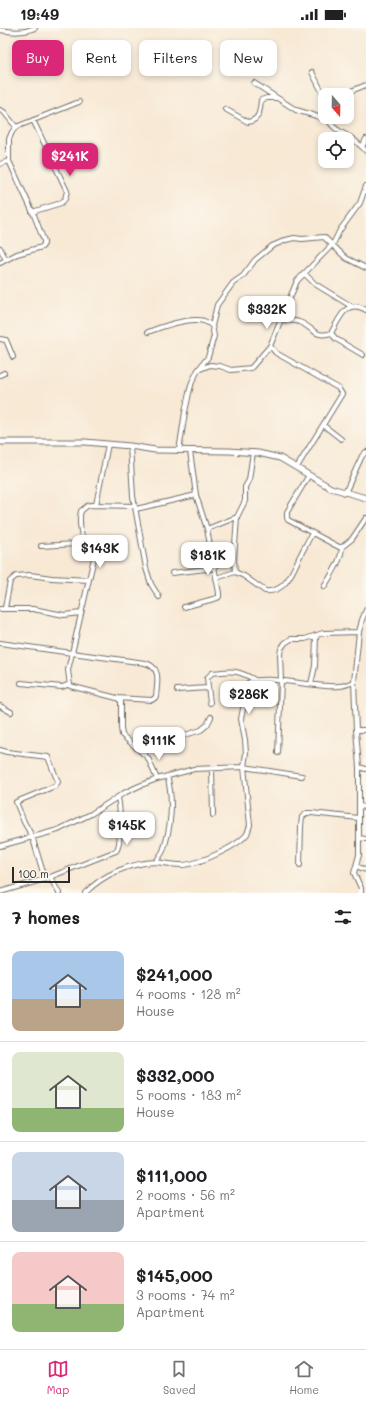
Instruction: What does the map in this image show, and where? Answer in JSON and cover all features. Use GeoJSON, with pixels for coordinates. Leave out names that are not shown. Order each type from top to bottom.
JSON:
{"type":"FeatureCollection","features":[{"type":"Feature","properties":{"kind":"street"},"geometry":{"type":"LineString","coordinates":[[0,30],[21,32],[35,28]]}},
{"type":"Feature","properties":{"kind":"street"},"geometry":{"type":"LineString","coordinates":[[312,72],[320,88]]}},
{"type":"Feature","properties":{"kind":"street"},"geometry":{"type":"LineString","coordinates":[[254,83],[296,110],[318,116]]}},
{"type":"Feature","properties":{"kind":"street"},"geometry":{"type":"LineString","coordinates":[[354,90],[366,85]]}},
{"type":"Feature","properties":{"kind":"street"},"geometry":{"type":"LineString","coordinates":[[225,109],[248,122],[252,122],[260,114],[261,100],[267,98],[278,98]]}},
{"type":"Feature","properties":{"kind":"street"},"geometry":{"type":"LineString","coordinates":[[0,263],[17,254],[42,247],[44,244],[32,212],[9,161],[9,139],[12,132],[16,127],[79,102]]}},
{"type":"Feature","properties":{"kind":"street"},"geometry":{"type":"LineString","coordinates":[[0,110],[4,112],[16,127]]}},
{"type":"Feature","properties":{"kind":"street"},"geometry":{"type":"LineString","coordinates":[[32,212],[60,203],[65,199],[67,191],[33,120]]}},
{"type":"Feature","properties":{"kind":"street"},"geometry":{"type":"LineString","coordinates":[[332,124],[335,128],[354,139],[366,151]]}},
{"type":"Feature","properties":{"kind":"street"},"geometry":{"type":"LineString","coordinates":[[362,147],[366,139]]}},
{"type":"Feature","properties":{"kind":"street"},"geometry":{"type":"LineString","coordinates":[[0,164],[9,161]]}},
{"type":"Feature","properties":{"kind":"street"},"geometry":{"type":"LineString","coordinates":[[198,370],[210,365],[220,366],[231,370],[251,368],[270,346],[297,281],[332,244],[340,230],[360,203],[366,186]]}},
{"type":"Feature","properties":{"kind":"street"},"geometry":{"type":"LineString","coordinates":[[360,203],[366,206]]}},
{"type":"Feature","properties":{"kind":"street"},"geometry":{"type":"LineString","coordinates":[[179,451],[185,412],[192,382],[198,370],[208,357],[214,336],[212,326],[217,305],[233,283],[243,276],[255,260],[272,246],[286,240],[294,238],[302,239],[324,237],[346,258],[366,268]]}},
{"type":"Feature","properties":{"kind":"street"},"geometry":{"type":"LineString","coordinates":[[0,248],[6,260]]}},
{"type":"Feature","properties":{"kind":"street"},"geometry":{"type":"LineString","coordinates":[[304,274],[315,284],[351,306],[356,306],[366,310]]}},
{"type":"Feature","properties":{"kind":"street"},"geometry":{"type":"LineString","coordinates":[[331,333],[346,309],[351,306]]}},
{"type":"Feature","properties":{"kind":"street"},"geometry":{"type":"LineString","coordinates":[[280,320],[298,321],[319,334],[331,333]]}},
{"type":"Feature","properties":{"kind":"street"},"geometry":{"type":"LineString","coordinates":[[148,332],[168,325],[191,321],[203,321],[212,326]]}},
{"type":"Feature","properties":{"kind":"street"},"geometry":{"type":"LineString","coordinates":[[331,333],[336,339],[363,355]]}},
{"type":"Feature","properties":{"kind":"street"},"geometry":{"type":"LineString","coordinates":[[0,339],[6,340],[12,357]]}},
{"type":"Feature","properties":{"kind":"street"},"geometry":{"type":"LineString","coordinates":[[270,346],[276,353],[340,390],[342,394],[342,397],[297,467]]}},
{"type":"Feature","properties":{"kind":"street"},"geometry":{"type":"LineString","coordinates":[[323,425],[341,439]]}},
{"type":"Feature","properties":{"kind":"street"},"geometry":{"type":"LineString","coordinates":[[0,442],[85,442],[155,450],[253,452],[274,456],[297,467],[331,488],[366,498]]}},
{"type":"Feature","properties":{"kind":"street"},"geometry":{"type":"LineString","coordinates":[[96,505],[108,444]]}},
{"type":"Feature","properties":{"kind":"street"},"geometry":{"type":"LineString","coordinates":[[130,446],[130,468],[146,568],[151,584],[159,597]]}},
{"type":"Feature","properties":{"kind":"street"},"geometry":{"type":"LineString","coordinates":[[184,607],[219,597],[207,529],[196,495],[190,451]]}},
{"type":"Feature","properties":{"kind":"street"},"geometry":{"type":"LineString","coordinates":[[235,572],[234,559],[237,517],[245,501],[245,487],[249,480],[253,452]]}},
{"type":"Feature","properties":{"kind":"street"},"geometry":{"type":"LineString","coordinates":[[345,493],[362,456],[366,452]]}},
{"type":"Feature","properties":{"kind":"street"},"geometry":{"type":"LineString","coordinates":[[309,475],[287,512],[287,518],[312,533],[339,547],[342,547]]}},
{"type":"Feature","properties":{"kind":"street"},"geometry":{"type":"LineString","coordinates":[[0,643],[72,653],[145,663],[149,664],[155,668],[158,674],[156,697],[152,700],[117,698],[72,687],[70,684],[68,670],[72,653],[81,613],[94,558],[94,549],[83,540],[81,529],[81,511],[86,506],[136,507],[196,495]]}},
{"type":"Feature","properties":{"kind":"street"},"geometry":{"type":"LineString","coordinates":[[207,529],[237,517]]}},
{"type":"Feature","properties":{"kind":"street"},"geometry":{"type":"LineString","coordinates":[[342,547],[352,539],[366,518]]}},
{"type":"Feature","properties":{"kind":"street"},"geometry":{"type":"LineString","coordinates":[[216,578],[235,572],[244,576],[265,591],[280,587],[292,576],[312,533]]}},
{"type":"Feature","properties":{"kind":"street"},"geometry":{"type":"LineString","coordinates":[[41,546],[76,544],[83,540]]}},
{"type":"Feature","properties":{"kind":"street"},"geometry":{"type":"LineString","coordinates":[[324,587],[342,556],[342,547]]}},
{"type":"Feature","properties":{"kind":"street"},"geometry":{"type":"LineString","coordinates":[[172,573],[214,568]]}},
{"type":"Feature","properties":{"kind":"street"},"geometry":{"type":"LineString","coordinates":[[5,608],[10,581],[16,576],[30,575],[89,580]]}},
{"type":"Feature","properties":{"kind":"street"},"geometry":{"type":"LineString","coordinates":[[0,608],[33,609],[64,615],[81,613]]}},
{"type":"Feature","properties":{"kind":"street"},"geometry":{"type":"LineString","coordinates":[[361,893],[361,888],[354,873],[359,855],[359,767],[354,682],[359,632],[366,610]]}},
{"type":"Feature","properties":{"kind":"street"},"geometry":{"type":"LineString","coordinates":[[278,753],[281,681],[280,654],[285,643],[291,639],[305,639],[331,632],[359,632]]}},
{"type":"Feature","properties":{"kind":"street"},"geometry":{"type":"LineString","coordinates":[[311,684],[315,661],[316,635]]}},
{"type":"Feature","properties":{"kind":"street"},"geometry":{"type":"LineString","coordinates":[[210,703],[207,678],[212,673],[233,671],[241,672],[255,680]]}},
{"type":"Feature","properties":{"kind":"street"},"geometry":{"type":"LineString","coordinates":[[85,893],[95,884],[126,867],[145,862],[181,865],[196,862],[221,851],[239,841],[247,834],[250,825],[244,767],[246,753],[241,719],[246,687],[250,682],[255,680],[281,681],[339,686],[354,682]]}},
{"type":"Feature","properties":{"kind":"street"},"geometry":{"type":"LineString","coordinates":[[22,683],[62,688],[70,684]]}},
{"type":"Feature","properties":{"kind":"street"},"geometry":{"type":"LineString","coordinates":[[177,690],[208,688]]}},
{"type":"Feature","properties":{"kind":"street"},"geometry":{"type":"LineString","coordinates":[[117,698],[121,701],[122,734],[132,744],[144,752],[151,761],[157,779]]}},
{"type":"Feature","properties":{"kind":"street"},"geometry":{"type":"LineString","coordinates":[[0,706],[11,712]]}},
{"type":"Feature","properties":{"kind":"street"},"geometry":{"type":"LineString","coordinates":[[144,752],[147,748],[153,745],[201,730],[207,725],[211,716]]}},
{"type":"Feature","properties":{"kind":"street"},"geometry":{"type":"LineString","coordinates":[[356,730],[366,730]]}},
{"type":"Feature","properties":{"kind":"street"},"geometry":{"type":"LineString","coordinates":[[0,750],[48,757],[58,782],[57,785],[16,802],[24,822],[32,836],[45,879]]}},
{"type":"Feature","properties":{"kind":"street"},"geometry":{"type":"LineString","coordinates":[[0,846],[63,828],[102,808],[124,793],[157,779],[199,768],[212,769],[244,767],[302,776]]}},
{"type":"Feature","properties":{"kind":"street"},"geometry":{"type":"LineString","coordinates":[[359,767],[366,769]]}},
{"type":"Feature","properties":{"kind":"street"},"geometry":{"type":"LineString","coordinates":[[212,769],[213,815]]}},
{"type":"Feature","properties":{"kind":"street"},"geometry":{"type":"LineString","coordinates":[[156,862],[163,852],[168,830],[170,789],[167,776]]}},
{"type":"Feature","properties":{"kind":"street"},"geometry":{"type":"LineString","coordinates":[[0,892],[45,879],[112,854],[119,848],[120,804],[118,798]]}},
{"type":"Feature","properties":{"kind":"street"},"geometry":{"type":"LineString","coordinates":[[359,806],[366,807]]}},
{"type":"Feature","properties":{"kind":"street"},"geometry":{"type":"LineString","coordinates":[[300,866],[302,817],[307,813],[311,813],[359,818]]}},
{"type":"Feature","properties":{"kind":"street"},"geometry":{"type":"LineString","coordinates":[[359,838],[366,839]]}},
{"type":"Feature","properties":{"kind":"street"},"geometry":{"type":"LineString","coordinates":[[356,866],[366,870]]}},
{"type":"Feature","properties":{"kind":"street"},"geometry":{"type":"LineString","coordinates":[[50,877],[59,893]]}}]}
